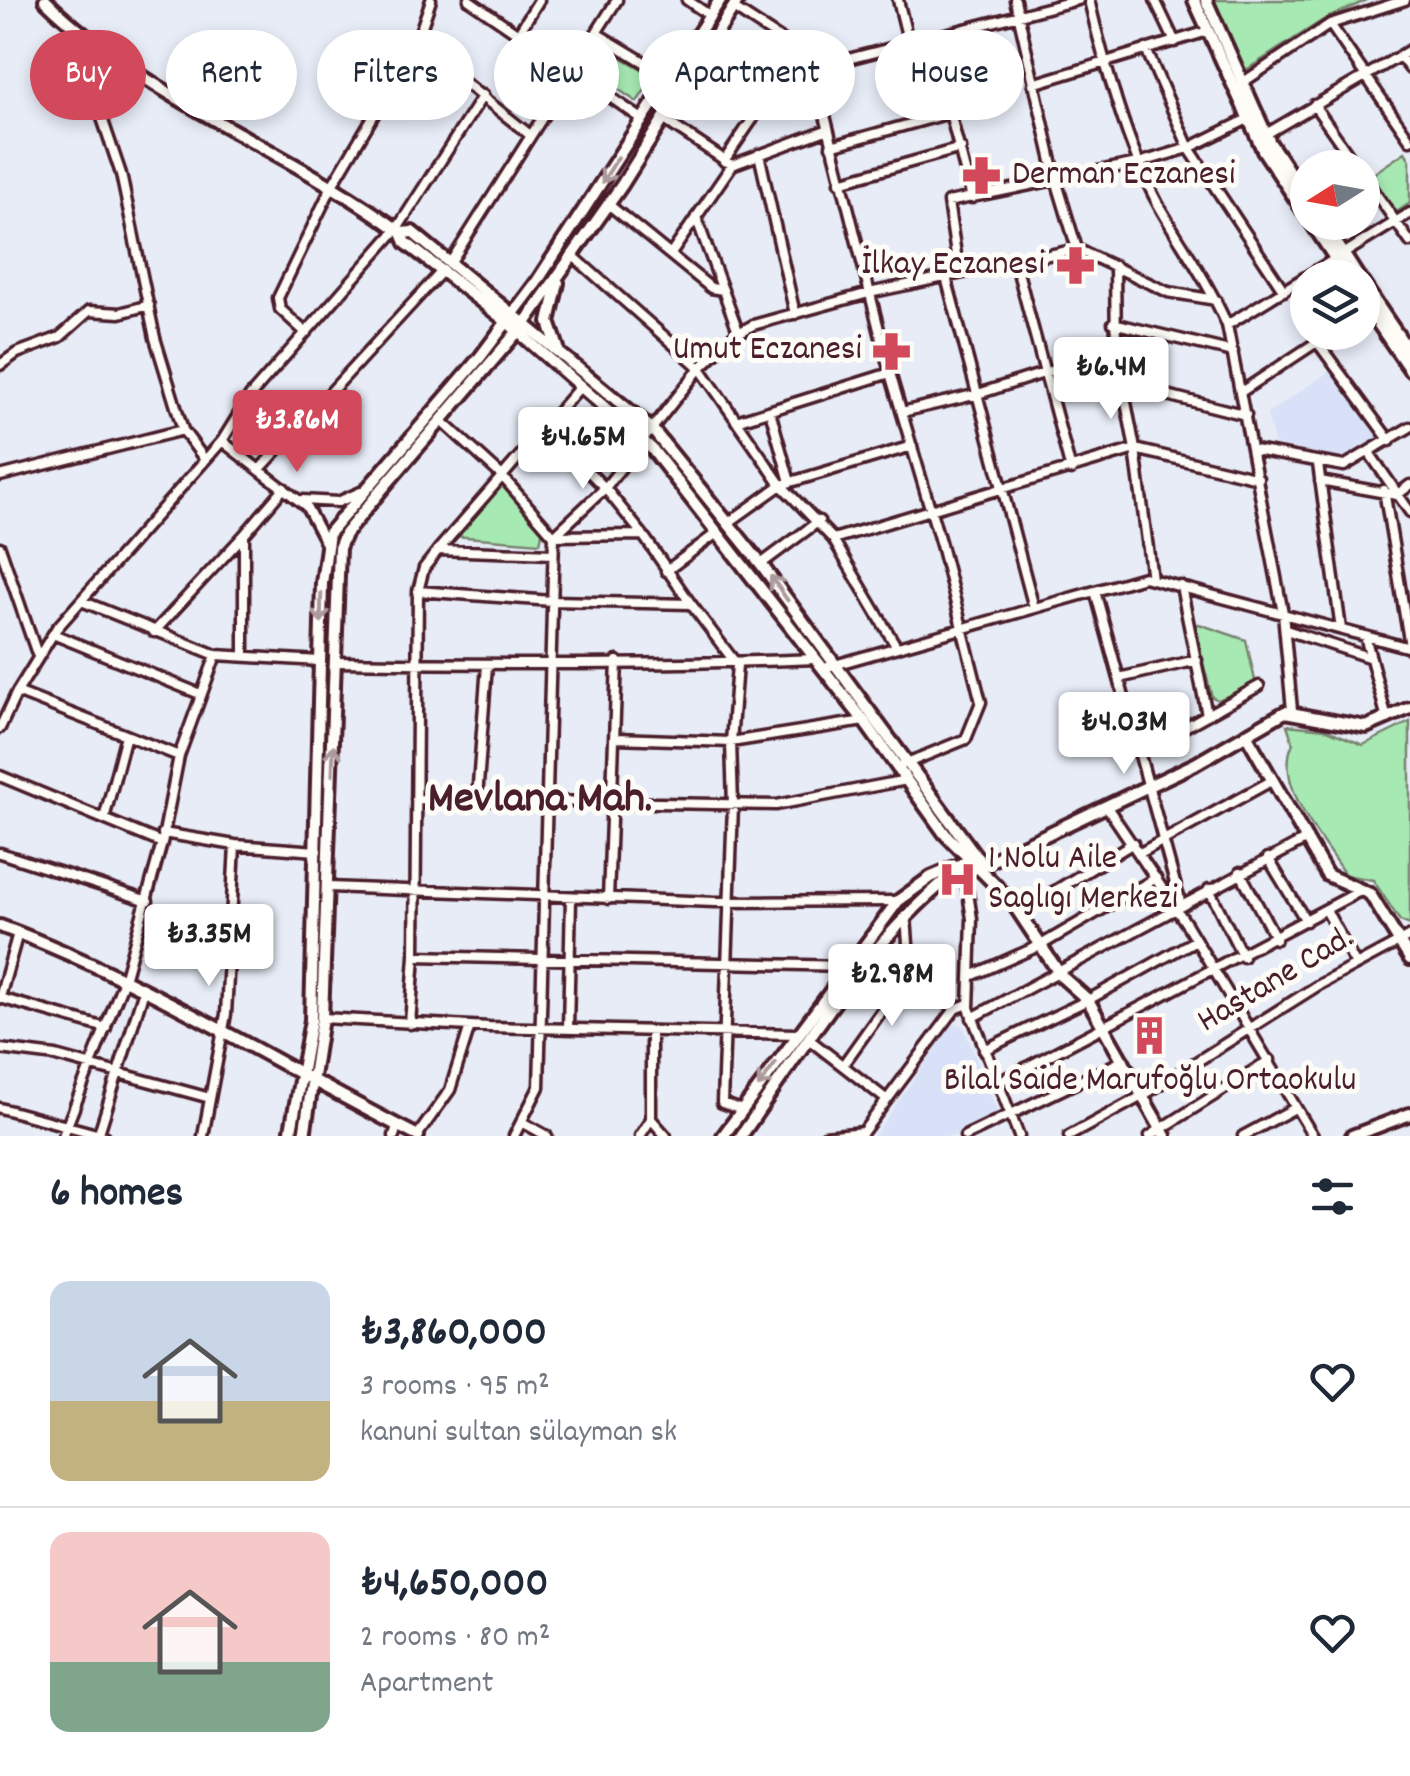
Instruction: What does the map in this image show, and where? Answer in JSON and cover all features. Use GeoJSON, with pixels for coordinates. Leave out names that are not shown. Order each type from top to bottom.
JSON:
{"type":"FeatureCollection","features":[{"type":"Feature","properties":{"kind":"street"},"geometry":{"type":"LineString","coordinates":[[45,0],[78,30]]}},
{"type":"Feature","properties":{"kind":"street"},"geometry":{"type":"LineString","coordinates":[[421,30],[431,0]]}},
{"type":"Feature","properties":{"kind":"street"},"geometry":{"type":"LineString","coordinates":[[469,0],[512,30]]}},
{"type":"Feature","properties":{"kind":"street"},"geometry":{"type":"LineString","coordinates":[[520,30],[539,0]]}},
{"type":"Feature","properties":{"kind":"street"},"geometry":{"type":"LineString","coordinates":[[598,30],[617,0]]}},
{"type":"Feature","properties":{"kind":"street"},"geometry":{"type":"LineString","coordinates":[[687,0],[709,15]]}},
{"type":"Feature","properties":{"kind":"street"},"geometry":{"type":"LineString","coordinates":[[699,30],[720,0]]}},
{"type":"Feature","properties":{"kind":"street"},"geometry":{"type":"LineString","coordinates":[[898,0],[906,30]]}},
{"type":"Feature","properties":{"kind":"street"},"geometry":{"type":"LineString","coordinates":[[1016,0],[1057,183],[1077,249]]}},
{"type":"Feature","properties":{"kind":"street"},"geometry":{"type":"LineString","coordinates":[[963,30],[1078,0]]}},
{"type":"Feature","properties":{"kind":"street"},"geometry":{"type":"LineString","coordinates":[[1089,0],[1105,65],[1158,204],[1216,300],[1234,352],[1286,630],[1292,710]]}},
{"type":"Feature","properties":{"kind":"street"},"geometry":{"type":"LineString","coordinates":[[1155,0],[1175,42]]}},
{"type":"Feature","properties":{"kind":"street"},"geometry":{"type":"LineString","coordinates":[[1194,0],[1248,118],[1290,176]]}},
{"type":"Feature","properties":{"kind":"street"},"geometry":{"type":"LineString","coordinates":[[1206,0],[1266,143],[1290,186]]}},
{"type":"Feature","properties":{"kind":"street"},"geometry":{"type":"LineString","coordinates":[[1242,83],[1330,24],[1405,0]]}},
{"type":"Feature","properties":{"kind":"street"},"geometry":{"type":"LineString","coordinates":[[719,30],[736,4],[771,30]]}},
{"type":"Feature","properties":{"kind":"street"},"geometry":{"type":"LineString","coordinates":[[1330,24],[1410,140]]}},
{"type":"Feature","properties":{"kind":"street"},"geometry":{"type":"LineString","coordinates":[[1034,84],[1208,31]]}},
{"type":"Feature","properties":{"kind":"street"},"geometry":{"type":"LineString","coordinates":[[1146,50],[1188,148],[1284,291]]}},
{"type":"Feature","properties":{"kind":"street"},"geometry":{"type":"LineString","coordinates":[[1266,143],[1314,105],[1410,50]]}},
{"type":"Feature","properties":{"kind":"street"},"geometry":{"type":"LineString","coordinates":[[1400,56],[1410,69]]}},
{"type":"Feature","properties":{"kind":"street"},"geometry":{"type":"LineString","coordinates":[[146,78],[333,184],[400,231],[412,232],[509,316],[579,388],[642,440],[761,564],[824,664],[864,721],[902,765],[907,780],[973,864],[1019,913],[1060,974],[1088,1000],[1163,1132]]}},
{"type":"Feature","properties":{"kind":"street"},"geometry":{"type":"LineString","coordinates":[[474,88],[530,135]]}},
{"type":"Feature","properties":{"kind":"street"},"geometry":{"type":"LineString","coordinates":[[0,728],[38,654],[53,634],[222,440],[250,396],[304,332],[400,231],[484,95]]}},
{"type":"Feature","properties":{"kind":"street"},"geometry":{"type":"LineString","coordinates":[[1314,105],[1345,150]]}},
{"type":"Feature","properties":{"kind":"street"},"geometry":{"type":"LineString","coordinates":[[959,274],[948,202],[1057,183],[1142,162],[1188,148],[1248,118]]}},
{"type":"Feature","properties":{"kind":"street"},"geometry":{"type":"LineString","coordinates":[[103,120],[121,174],[148,304],[182,430],[205,460]]}},
{"type":"Feature","properties":{"kind":"street"},"geometry":{"type":"LineString","coordinates":[[304,332],[280,309],[278,298],[333,184],[371,120]]}},
{"type":"Feature","properties":{"kind":"street"},"geometry":{"type":"LineString","coordinates":[[260,469],[448,265],[539,120]]}},
{"type":"Feature","properties":{"kind":"street"},"geometry":{"type":"LineString","coordinates":[[326,544],[360,492],[481,356],[641,120]]}},
{"type":"Feature","properties":{"kind":"street"},"geometry":{"type":"LineString","coordinates":[[290,1136],[309,1079],[322,1018],[338,562],[345,534],[521,328],[608,204],[661,120]]}},
{"type":"Feature","properties":{"kind":"street"},"geometry":{"type":"LineString","coordinates":[[665,120],[728,163]]}},
{"type":"Feature","properties":{"kind":"street"},"geometry":{"type":"LineString","coordinates":[[672,254],[755,120]]}},
{"type":"Feature","properties":{"kind":"street"},"geometry":{"type":"LineString","coordinates":[[824,120],[981,702],[966,739],[902,765]]}},
{"type":"Feature","properties":{"kind":"street"},"geometry":{"type":"LineString","coordinates":[[831,146],[925,120]]}},
{"type":"Feature","properties":{"kind":"street"},"geometry":{"type":"LineString","coordinates":[[952,120],[972,198]]}},
{"type":"Feature","properties":{"kind":"street"},"geometry":{"type":"LineString","coordinates":[[728,163],[826,130]]}},
{"type":"Feature","properties":{"kind":"street"},"geometry":{"type":"LineString","coordinates":[[840,182],[960,148]]}},
{"type":"Feature","properties":{"kind":"street"},"geometry":{"type":"LineString","coordinates":[[758,154],[795,314]]}},
{"type":"Feature","properties":{"kind":"street"},"geometry":{"type":"LineString","coordinates":[[1380,199],[1410,242]]}},
{"type":"Feature","properties":{"kind":"street"},"geometry":{"type":"LineString","coordinates":[[608,204],[711,288],[723,290]]}},
{"type":"Feature","properties":{"kind":"street"},"geometry":{"type":"LineString","coordinates":[[1226,325],[1410,214]]}},
{"type":"Feature","properties":{"kind":"street"},"geometry":{"type":"LineString","coordinates":[[696,217],[738,332]]}},
{"type":"Feature","properties":{"kind":"street"},"geometry":{"type":"LineString","coordinates":[[1326,240],[1343,260]]}},
{"type":"Feature","properties":{"kind":"street"},"geometry":{"type":"LineString","coordinates":[[1331,240],[1340,260]]}},
{"type":"Feature","properties":{"kind":"street"},"geometry":{"type":"LineString","coordinates":[[514,1136],[539,1086],[554,536],[605,488],[700,368],[738,332],[869,293],[1077,249],[1168,292],[1216,300]]}},
{"type":"Feature","properties":{"kind":"street"},"geometry":{"type":"LineString","coordinates":[[572,255],[700,368],[736,421],[833,539],[896,646]]}},
{"type":"Feature","properties":{"kind":"street"},"geometry":{"type":"LineString","coordinates":[[1015,261],[1071,470]]}},
{"type":"Feature","properties":{"kind":"street"},"geometry":{"type":"LineString","coordinates":[[448,265],[493,295],[509,316]]}},
{"type":"Feature","properties":{"kind":"street"},"geometry":{"type":"LineString","coordinates":[[1115,266],[1116,350],[1135,450],[1152,579]]}},
{"type":"Feature","properties":{"kind":"street"},"geometry":{"type":"LineString","coordinates":[[562,270],[550,322],[554,342],[568,361]]}},
{"type":"Feature","properties":{"kind":"street"},"geometry":{"type":"LineString","coordinates":[[946,277],[1034,608]]}},
{"type":"Feature","properties":{"kind":"street"},"geometry":{"type":"LineString","coordinates":[[493,295],[528,292]]}},
{"type":"Feature","properties":{"kind":"street"},"geometry":{"type":"LineString","coordinates":[[0,365],[17,353],[60,337],[89,310],[120,313],[148,304]]}},
{"type":"Feature","properties":{"kind":"street"},"geometry":{"type":"LineString","coordinates":[[1380,308],[1410,353]]}},
{"type":"Feature","properties":{"kind":"street"},"geometry":{"type":"LineString","coordinates":[[1113,322],[1234,352]]}},
{"type":"Feature","properties":{"kind":"street"},"geometry":{"type":"LineString","coordinates":[[521,328],[652,429],[973,864],[968,1004],[1019,1136]]}},
{"type":"Feature","properties":{"kind":"street"},"geometry":{"type":"LineString","coordinates":[[1380,328],[1410,370]]}},
{"type":"Feature","properties":{"kind":"street"},"geometry":{"type":"LineString","coordinates":[[902,412],[978,394],[1116,350]]}},
{"type":"Feature","properties":{"kind":"street"},"geometry":{"type":"LineString","coordinates":[[1241,392],[1308,350]]}},
{"type":"Feature","properties":{"kind":"street"},"geometry":{"type":"LineString","coordinates":[[1322,350],[1390,441]]}},
{"type":"Feature","properties":{"kind":"street"},"geometry":{"type":"LineString","coordinates":[[736,421],[890,374]]}},
{"type":"Feature","properties":{"kind":"street"},"geometry":{"type":"LineString","coordinates":[[1122,384],[1246,416]]}},
{"type":"Feature","properties":{"kind":"street"},"geometry":{"type":"LineString","coordinates":[[410,1024],[416,956],[415,663],[418,591],[424,568],[501,475],[547,430],[579,388]]}},
{"type":"Feature","properties":{"kind":"street"},"geometry":{"type":"LineString","coordinates":[[770,411],[785,483]]}},
{"type":"Feature","properties":{"kind":"street"},"geometry":{"type":"LineString","coordinates":[[444,422],[501,475],[554,536]]}},
{"type":"Feature","properties":{"kind":"street"},"geometry":{"type":"LineString","coordinates":[[1254,450],[1344,466],[1410,427]]}},
{"type":"Feature","properties":{"kind":"street"},"geometry":{"type":"LineString","coordinates":[[0,476],[182,430]]}},
{"type":"Feature","properties":{"kind":"street"},"geometry":{"type":"LineString","coordinates":[[547,430],[605,488],[737,664],[731,742],[733,805],[722,1103],[742,1110]]}},
{"type":"Feature","properties":{"kind":"street"},"geometry":{"type":"LineString","coordinates":[[222,440],[298,499],[313,514],[326,544],[312,1020],[304,1136]]}},
{"type":"Feature","properties":{"kind":"street"},"geometry":{"type":"LineString","coordinates":[[666,572],[785,483],[912,446]]}},
{"type":"Feature","properties":{"kind":"street"},"geometry":{"type":"LineString","coordinates":[[833,539],[1135,450],[1258,478]]}},
{"type":"Feature","properties":{"kind":"street"},"geometry":{"type":"LineString","coordinates":[[1370,454],[1410,512]]}},
{"type":"Feature","properties":{"kind":"street"},"geometry":{"type":"LineString","coordinates":[[1318,464],[1341,629]]}},
{"type":"Feature","properties":{"kind":"street"},"geometry":{"type":"LineString","coordinates":[[1320,481],[1398,494]]}},
{"type":"Feature","properties":{"kind":"street"},"geometry":{"type":"LineString","coordinates":[[1398,494],[1410,485]]}},
{"type":"Feature","properties":{"kind":"street"},"geometry":{"type":"LineString","coordinates":[[154,632],[284,488]]}},
{"type":"Feature","properties":{"kind":"street"},"geometry":{"type":"LineString","coordinates":[[336,662],[549,666],[617,661],[824,664],[1130,580],[1152,579],[1410,647],[1384,490]]}},
{"type":"Feature","properties":{"kind":"street"},"geometry":{"type":"LineString","coordinates":[[298,499],[325,503],[360,492]]}},
{"type":"Feature","properties":{"kind":"street"},"geometry":{"type":"LineString","coordinates":[[761,564],[819,521]]}},
{"type":"Feature","properties":{"kind":"street"},"geometry":{"type":"LineString","coordinates":[[554,536],[642,534]]}},
{"type":"Feature","properties":{"kind":"street"},"geometry":{"type":"LineString","coordinates":[[244,535],[244,656]]}},
{"type":"Feature","properties":{"kind":"street"},"geometry":{"type":"LineString","coordinates":[[0,548],[38,654]]}},
{"type":"Feature","properties":{"kind":"street"},"geometry":{"type":"LineString","coordinates":[[438,550],[553,554]]}},
{"type":"Feature","properties":{"kind":"street"},"geometry":{"type":"LineString","coordinates":[[1180,586],[1207,715]]}},
{"type":"Feature","properties":{"kind":"street"},"geometry":{"type":"LineString","coordinates":[[1399,586],[1410,588]]}},
{"type":"Feature","properties":{"kind":"street"},"geometry":{"type":"LineString","coordinates":[[418,591],[552,601],[692,604]]}},
{"type":"Feature","properties":{"kind":"street"},"geometry":{"type":"LineString","coordinates":[[1096,591],[1165,841],[1179,906]]}},
{"type":"Feature","properties":{"kind":"street"},"geometry":{"type":"LineString","coordinates":[[84,602],[216,655],[320,661]]}},
{"type":"Feature","properties":{"kind":"street"},"geometry":{"type":"LineString","coordinates":[[1286,630],[1372,658]]}},
{"type":"Feature","properties":{"kind":"street"},"geometry":{"type":"LineString","coordinates":[[53,634],[200,694]]}},
{"type":"Feature","properties":{"kind":"street"},"geometry":{"type":"LineString","coordinates":[[1366,636],[1387,720]]}},
{"type":"Feature","properties":{"kind":"street"},"geometry":{"type":"LineString","coordinates":[[63,1136],[124,980],[148,901],[179,756],[216,655]]}},
{"type":"Feature","properties":{"kind":"street"},"geometry":{"type":"LineString","coordinates":[[1119,678],[1196,660]]}},
{"type":"Feature","properties":{"kind":"street"},"geometry":{"type":"LineString","coordinates":[[608,899],[617,661]]}},
{"type":"Feature","properties":{"kind":"street"},"geometry":{"type":"LineString","coordinates":[[478,798],[486,665]]}},
{"type":"Feature","properties":{"kind":"street"},"geometry":{"type":"LineString","coordinates":[[1140,752],[1259,686]]}},
{"type":"Feature","properties":{"kind":"street"},"geometry":{"type":"LineString","coordinates":[[18,692],[179,756]]}},
{"type":"Feature","properties":{"kind":"street"},"geometry":{"type":"LineString","coordinates":[[723,1136],[845,966],[898,901],[931,877],[973,864],[1107,807],[1292,710],[1366,727],[1410,708]]}},
{"type":"Feature","properties":{"kind":"street"},"geometry":{"type":"LineString","coordinates":[[616,738],[731,742],[864,721]]}},
{"type":"Feature","properties":{"kind":"street"},"geometry":{"type":"LineString","coordinates":[[104,819],[126,734]]}},
{"type":"Feature","properties":{"kind":"street"},"geometry":{"type":"LineString","coordinates":[[1246,734],[1326,875],[1370,894],[1404,938],[1410,959]]}},
{"type":"Feature","properties":{"kind":"street"},"geometry":{"type":"LineString","coordinates":[[0,776],[162,838],[318,851]]}},
{"type":"Feature","properties":{"kind":"street"},"geometry":{"type":"LineString","coordinates":[[416,799],[776,805],[907,780]]}},
{"type":"Feature","properties":{"kind":"street"},"geometry":{"type":"LineString","coordinates":[[1140,853],[1273,780]]}},
{"type":"Feature","properties":{"kind":"street"},"geometry":{"type":"LineString","coordinates":[[1107,807],[1179,906],[1314,1136]]}},
{"type":"Feature","properties":{"kind":"street"},"geometry":{"type":"LineString","coordinates":[[972,1018],[1307,839]]}},
{"type":"Feature","properties":{"kind":"street"},"geometry":{"type":"LineString","coordinates":[[1019,913],[1133,843]]}},
{"type":"Feature","properties":{"kind":"street"},"geometry":{"type":"LineString","coordinates":[[203,1136],[222,1034],[235,845]]}},
{"type":"Feature","properties":{"kind":"street"},"geometry":{"type":"LineString","coordinates":[[0,853],[148,901]]}},
{"type":"Feature","properties":{"kind":"street"},"geometry":{"type":"LineString","coordinates":[[1268,858],[1306,921]]}},
{"type":"Feature","properties":{"kind":"street"},"geometry":{"type":"LineString","coordinates":[[742,1136],[906,916],[940,885],[973,864]]}},
{"type":"Feature","properties":{"kind":"street"},"geometry":{"type":"LineString","coordinates":[[1240,872],[1276,938]]}},
{"type":"Feature","properties":{"kind":"street"},"geometry":{"type":"LineString","coordinates":[[971,976],[1041,945],[1156,878]]}},
{"type":"Feature","properties":{"kind":"street"},"geometry":{"type":"LineString","coordinates":[[329,886],[608,899],[898,901]]}},
{"type":"Feature","properties":{"kind":"street"},"geometry":{"type":"LineString","coordinates":[[1209,889],[1243,957]]}},
{"type":"Feature","properties":{"kind":"street"},"geometry":{"type":"LineString","coordinates":[[997,1083],[1243,957],[1362,890]]}},
{"type":"Feature","properties":{"kind":"street"},"geometry":{"type":"LineString","coordinates":[[568,1028],[571,898]]}},
{"type":"Feature","properties":{"kind":"street"},"geometry":{"type":"LineString","coordinates":[[1326,910],[1356,965]]}},
{"type":"Feature","properties":{"kind":"street"},"geometry":{"type":"LineString","coordinates":[[843,1065],[910,971],[906,916]]}},
{"type":"Feature","properties":{"kind":"street"},"geometry":{"type":"LineString","coordinates":[[0,926],[144,990],[396,1131],[418,1136],[450,1090],[470,1026]]}},
{"type":"Feature","properties":{"kind":"street"},"geometry":{"type":"LineString","coordinates":[[18,933],[0,997],[106,1028]]}},
{"type":"Feature","properties":{"kind":"street","name":"Hastane Cad."},"geometry":{"type":"LineString","coordinates":[[1069,1136],[1142,1096],[1249,1026],[1404,938]]}},
{"type":"Feature","properties":{"kind":"street"},"geometry":{"type":"LineString","coordinates":[[984,1050],[1088,1000],[1196,940]]}},
{"type":"Feature","properties":{"kind":"street"},"geometry":{"type":"LineString","coordinates":[[416,956],[845,966]]}},
{"type":"Feature","properties":{"kind":"street"},"geometry":{"type":"LineString","coordinates":[[910,971],[955,1009]]}},
{"type":"Feature","properties":{"kind":"street"},"geometry":{"type":"LineString","coordinates":[[0,1108],[100,1135],[144,990]]}},
{"type":"Feature","properties":{"kind":"street"},"geometry":{"type":"LineString","coordinates":[[825,1136],[864,1134],[955,1009],[968,1004]]}},
{"type":"Feature","properties":{"kind":"street"},"geometry":{"type":"LineString","coordinates":[[322,1018],[410,1024],[797,1034]]}},
{"type":"Feature","properties":{"kind":"street"},"geometry":{"type":"LineString","coordinates":[[640,1136],[650,1119],[651,1032]]}},
{"type":"Feature","properties":{"kind":"street"},"geometry":{"type":"LineString","coordinates":[[811,1041],[887,1100]]}},
{"type":"Feature","properties":{"kind":"street"},"geometry":{"type":"LineString","coordinates":[[0,1049],[91,1066],[210,1098]]}},
{"type":"Feature","properties":{"kind":"street"},"geometry":{"type":"LineString","coordinates":[[965,1136],[1124,1060]]}},
{"type":"Feature","properties":{"kind":"street"},"geometry":{"type":"LineString","coordinates":[[1150,1136],[1163,1132],[1270,1060]]}},
{"type":"Feature","properties":{"kind":"street"},"geometry":{"type":"LineString","coordinates":[[1243,1136],[1296,1108]]}},
{"type":"Feature","properties":{"kind":"street"},"geometry":{"type":"LineString","coordinates":[[1352,1136],[1373,1132],[1410,1116]]}},
{"type":"Feature","properties":{"kind":"street"},"geometry":{"type":"LineString","coordinates":[[650,1119],[666,1136]]}},
{"type":"Feature","properties":{"kind":"street"},"geometry":{"type":"LineString","coordinates":[[522,1122],[548,1136]]}},
{"type":"Feature","properties":{"kind":"shaded area"},"geometry":{"type":"Polygon","coordinates":[[[1330,371],[1382,435],[1380,441],[1346,460],[1275,445],[1267,414],[1330,371]]]}},
{"type":"Feature","properties":{"kind":"shaded area"},"geometry":{"type":"Polygon","coordinates":[[[954,1023],[963,1026],[999,1116],[952,1136],[874,1136],[954,1023]]]}},
{"type":"Feature","properties":{"kind":"green space"},"geometry":{"type":"Polygon","coordinates":[[[1211,0],[1367,0],[1323,20],[1243,72],[1211,0]]]}},
{"type":"Feature","properties":{"kind":"green space"},"geometry":{"type":"Polygon","coordinates":[[[619,56],[639,68],[637,102],[619,90],[619,56]]]}},
{"type":"Feature","properties":{"kind":"green space"},"geometry":{"type":"Polygon","coordinates":[[[1405,152],[1410,160],[1410,203],[1395,213],[1380,191],[1380,169],[1405,152]]]}},
{"type":"Feature","properties":{"kind":"green space"},"geometry":{"type":"Polygon","coordinates":[[[499,479],[544,524],[540,543],[453,536],[499,479]]]}},
{"type":"Feature","properties":{"kind":"green space"},"geometry":{"type":"Polygon","coordinates":[[[1193,625],[1246,640],[1256,685],[1218,700],[1212,697],[1193,625]]]}},
{"type":"Feature","properties":{"kind":"green space"},"geometry":{"type":"Polygon","coordinates":[[[1410,722],[1410,925],[1400,921],[1373,880],[1345,875],[1303,812],[1290,776],[1293,743],[1287,725],[1325,729],[1363,745],[1410,722]]]}},
{"type":"Feature","properties":{"kind":"place","name":"Derman Eczanesi"},"geometry":{"type":"Point","coordinates":[982,176]}},
{"type":"Feature","properties":{"kind":"place","name":"İlkay Eczanesi"},"geometry":{"type":"Point","coordinates":[1075,266]}},
{"type":"Feature","properties":{"kind":"place","name":"Umut Eczanesi"},"geometry":{"type":"Point","coordinates":[892,351]}},
{"type":"Feature","properties":{"kind":"place","name":"1 Nolu Aile Saglıgı Merkezi"},"geometry":{"type":"Point","coordinates":[958,880]}},
{"type":"Feature","properties":{"kind":"place","name":"Bilal Saide Marufoğlu Ortaokulu"},"geometry":{"type":"Point","coordinates":[1150,1035]}},
{"type":"Feature","properties":{"kind":"district","name":"Mevlana Mah."},"geometry":{"type":"Point","coordinates":[540,801]}}]}
